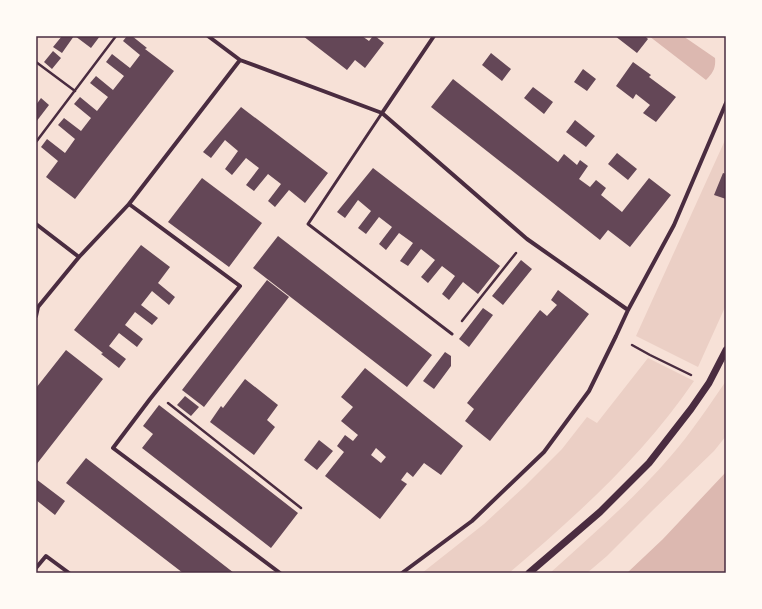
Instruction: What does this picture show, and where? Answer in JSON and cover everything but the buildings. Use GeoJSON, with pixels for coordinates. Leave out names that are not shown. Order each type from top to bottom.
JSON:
{"type":"FeatureCollection","features":[{"type":"Feature","properties":{"kind":"street"},"geometry":{"type":"LineString","coordinates":[[208,36],[240,60],[382,113],[527,239],[628,310]]}},
{"type":"Feature","properties":{"kind":"street"},"geometry":{"type":"LineString","coordinates":[[382,113],[434,36]]}},
{"type":"Feature","properties":{"kind":"street"},"geometry":{"type":"LineString","coordinates":[[36,316],[38,307],[79,257],[129,204],[240,60]]}},
{"type":"Feature","properties":{"kind":"street"},"geometry":{"type":"LineString","coordinates":[[402,573],[472,521],[544,452],[589,391],[628,310],[674,225],[726,103]]}},
{"type":"Feature","properties":{"kind":"street"},"geometry":{"type":"LineString","coordinates":[[129,204],[240,286],[113,448],[280,573]]}},
{"type":"Feature","properties":{"kind":"street"},"geometry":{"type":"LineString","coordinates":[[36,224],[79,257]]}},
{"type":"Feature","properties":{"kind":"street"},"geometry":{"type":"LineString","coordinates":[[529,573],[600,512],[649,463],[709,383],[726,350]]}},
{"type":"Feature","properties":{"kind":"street"},"geometry":{"type":"LineString","coordinates":[[36,568],[46,556],[68,573]]}},
{"type":"Feature","properties":{"kind":"lane"},"geometry":{"type":"LineString","coordinates":[[382,113],[308,224],[452,334]]}},
{"type":"Feature","properties":{"kind":"path"},"geometry":{"type":"LineString","coordinates":[[36,142],[116,36]]}},
{"type":"Feature","properties":{"kind":"path"},"geometry":{"type":"LineString","coordinates":[[36,62],[75,91]]}},
{"type":"Feature","properties":{"kind":"path"},"geometry":{"type":"LineString","coordinates":[[452,334],[527,239]]}},
{"type":"Feature","properties":{"kind":"path"},"geometry":{"type":"LineString","coordinates":[[650,356],[709,383]]}},
{"type":"Feature","properties":{"kind":"path"},"geometry":{"type":"LineString","coordinates":[[155,394],[301,508]]}},
{"type":"Feature","properties":{"kind":"shaded area"},"geometry":{"type":"Polygon","coordinates":[[[649,36],[683,36],[715,58],[715,65],[712,73],[706,80],[649,36]]]}},
{"type":"Feature","properties":{"kind":"shaded area"},"geometry":{"type":"Polygon","coordinates":[[[726,138],[726,305],[698,367],[636,336],[726,138]]]}},
{"type":"Feature","properties":{"kind":"shaded area"},"geometry":{"type":"Polygon","coordinates":[[[648,358],[694,381],[653,434],[584,507],[509,573],[422,573],[484,524],[525,486],[562,449],[587,417],[597,423],[648,358]]]}},
{"type":"Feature","properties":{"kind":"shaded area"},"geometry":{"type":"Polygon","coordinates":[[[726,381],[726,436],[714,451],[607,556],[587,573],[550,573],[612,517],[656,473],[685,439],[726,381]]]}},
{"type":"Feature","properties":{"kind":"shaded area"},"geometry":{"type":"Polygon","coordinates":[[[726,472],[726,573],[627,573],[663,539],[726,472]]]}}]}
